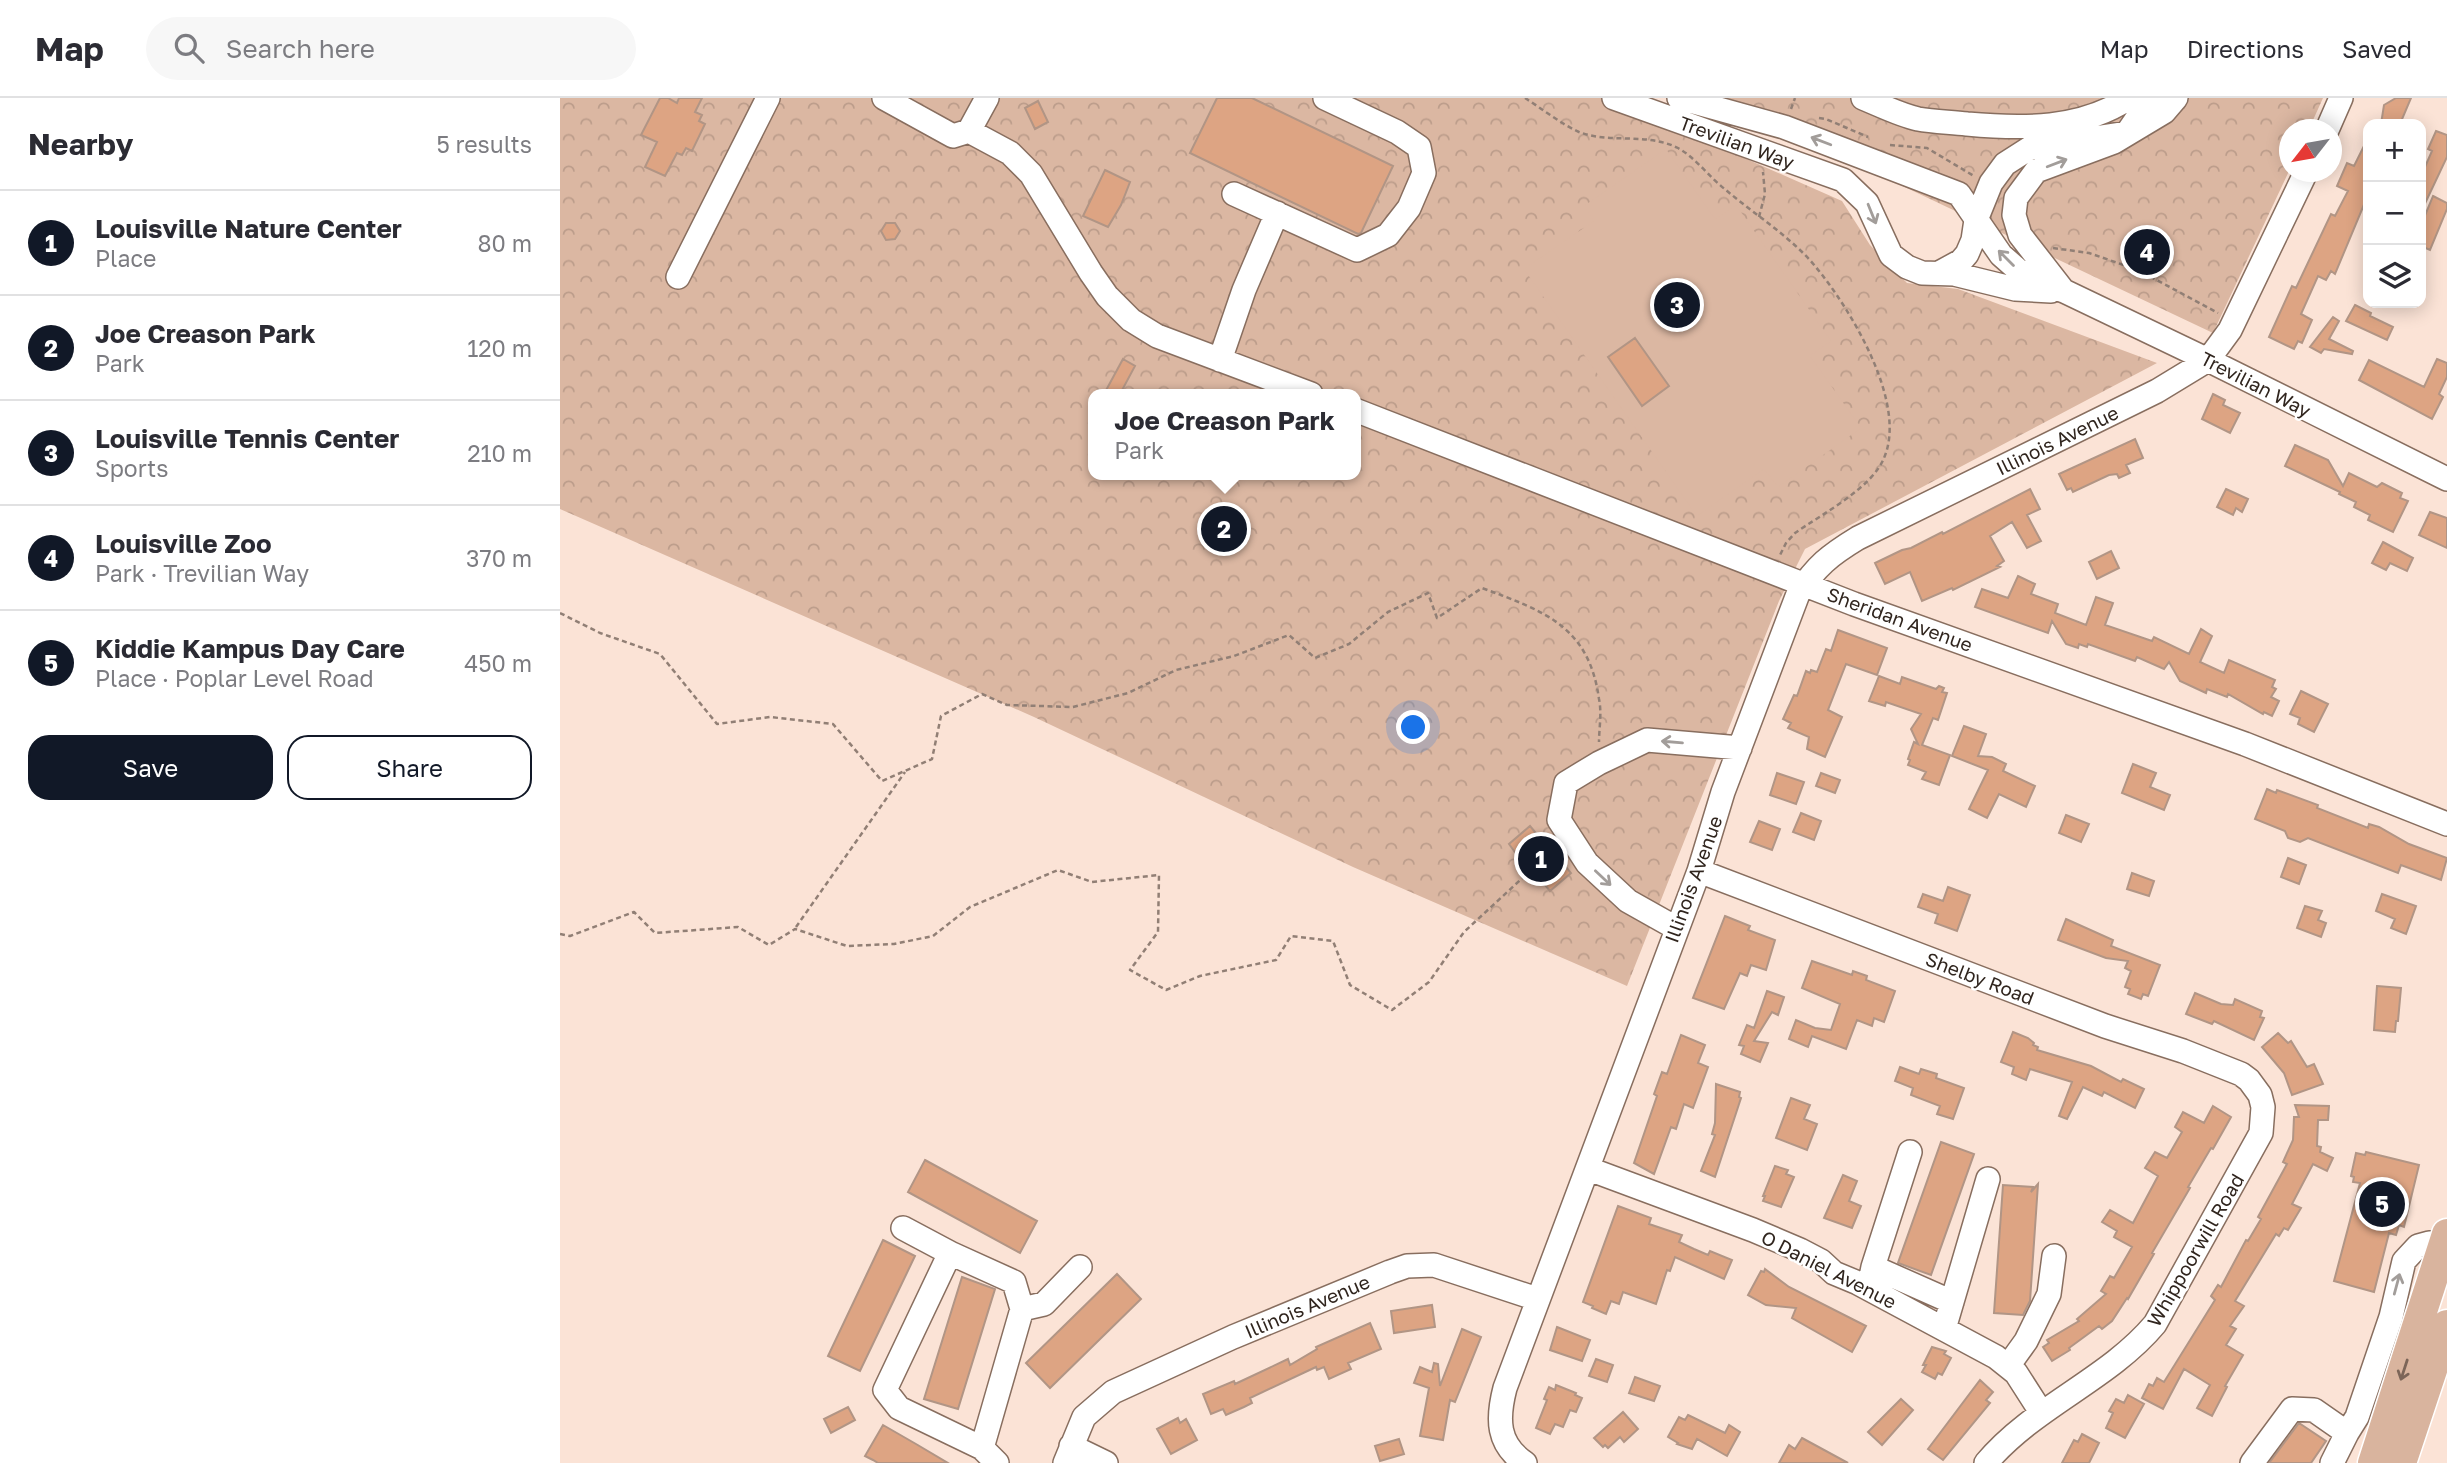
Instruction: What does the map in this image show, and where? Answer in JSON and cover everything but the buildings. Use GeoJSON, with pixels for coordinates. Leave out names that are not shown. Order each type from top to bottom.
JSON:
{"type":"FeatureCollection","features":[{"type":"Feature","properties":{"kind":"main road"},"geometry":{"type":"LineString","coordinates":[[2401,1463],[2426,1318],[2446,1239]]}},
{"type":"Feature","properties":{"kind":"main road"},"geometry":{"type":"LineString","coordinates":[[2373,1463],[2426,1318]]}},
{"type":"Feature","properties":{"kind":"street"},"geometry":{"type":"LineString","coordinates":[[678,277],[768,98]]}},
{"type":"Feature","properties":{"kind":"street"},"geometry":{"type":"LineString","coordinates":[[884,98],[953,136],[969,131],[987,98]]}},
{"type":"Feature","properties":{"kind":"street"},"geometry":{"type":"LineString","coordinates":[[1234,194],[1357,250],[1388,235],[1409,208],[1424,173],[1419,148],[1397,132],[1325,98]]}},
{"type":"Feature","properties":{"kind":"street","name":"Trevilian Way"},"geometry":{"type":"LineString","coordinates":[[1614,98],[1843,180],[1867,203],[1891,255],[1908,267],[1922,273],[1954,274],[2015,289],[2064,291]]}},
{"type":"Feature","properties":{"kind":"street","name":"Trevilian Way"},"geometry":{"type":"LineString","coordinates":[[1679,98],[1784,127],[1959,194],[2001,255],[2018,270],[2208,360],[2447,479]]}},
{"type":"Feature","properties":{"kind":"street"},"geometry":{"type":"LineString","coordinates":[[1863,98],[1916,118],[2010,128],[2038,127],[2071,121],[2115,107],[2129,98]]}},
{"type":"Feature","properties":{"kind":"street"},"geometry":{"type":"LineString","coordinates":[[1939,273],[1961,261],[1967,254],[1973,240],[1976,220],[1991,183],[2005,164],[2030,148],[2127,133],[2151,98]]}},
{"type":"Feature","properties":{"kind":"street"},"geometry":{"type":"LineString","coordinates":[[2064,291],[2020,235],[2014,215],[2016,198],[2036,171],[2114,142],[2164,112],[2176,98]]}},
{"type":"Feature","properties":{"kind":"street"},"geometry":{"type":"LineString","coordinates":[[2332,119],[2341,98]]}},
{"type":"Feature","properties":{"kind":"street"},"geometry":{"type":"LineString","coordinates":[[969,131],[1010,153],[1031,174],[1091,273],[1107,296],[1131,320],[1157,336],[1298,389]]}},
{"type":"Feature","properties":{"kind":"street","name":"Illinois Avenue"},"geometry":{"type":"LineString","coordinates":[[1068,1455],[1084,1417],[1113,1392],[1233,1337],[1406,1266],[1434,1265],[1449,1268],[1537,1299],[1589,1169],[1676,928],[1699,872],[1723,792],[1786,623],[1804,584],[1825,559],[1858,538],[2157,391],[2208,360],[2230,330],[2301,182]]}},
{"type":"Feature","properties":{"kind":"street"},"geometry":{"type":"LineString","coordinates":[[1220,360],[1244,290],[1276,213]]}},
{"type":"Feature","properties":{"kind":"street","name":"Sheridan Avenue"},"geometry":{"type":"LineString","coordinates":[[1361,412],[1804,584],[2245,744],[2447,824]]}},
{"type":"Feature","properties":{"kind":"street"},"geometry":{"type":"LineString","coordinates":[[1676,928],[1628,901],[1587,863],[1559,820],[1566,783],[1599,763],[1647,740],[1740,748]]}},
{"type":"Feature","properties":{"kind":"street","name":"Shelby Road"},"geometry":{"type":"LineString","coordinates":[[1699,872],[2105,1026],[2183,1051],[2241,1074],[2257,1090]]}},
{"type":"Feature","properties":{"kind":"street","name":"Whippoorwill Road"},"geometry":{"type":"LineString","coordinates":[[1986,1463],[2004,1443],[2041,1412],[2120,1359],[2140,1342],[2155,1324],[2261,1133],[2263,1107],[2257,1090]]}},
{"type":"Feature","properties":{"kind":"street"},"geometry":{"type":"LineString","coordinates":[[1910,1152],[1871,1278],[1952,1302]]}},
{"type":"Feature","properties":{"kind":"street","name":"O Daniel Avenue"},"geometry":{"type":"LineString","coordinates":[[1589,1169],[1753,1230],[1821,1261],[1834,1273],[1871,1278],[1944,1329],[2008,1366],[2041,1412]]}},
{"type":"Feature","properties":{"kind":"street"},"geometry":{"type":"LineString","coordinates":[[1944,1329],[1988,1178]]}},
{"type":"Feature","properties":{"kind":"street"},"geometry":{"type":"LineString","coordinates":[[903,1228],[1014,1282],[1022,1309],[989,1456],[899,1408],[885,1390],[950,1253]]}},
{"type":"Feature","properties":{"kind":"street"},"geometry":{"type":"LineString","coordinates":[[2332,1463],[2357,1417],[2426,1318],[2400,1272],[2409,1253],[2418,1246],[2446,1239]]}},
{"type":"Feature","properties":{"kind":"street"},"geometry":{"type":"LineString","coordinates":[[2008,1366],[2026,1341],[2049,1294],[2054,1256]]}},
{"type":"Feature","properties":{"kind":"street"},"geometry":{"type":"LineString","coordinates":[[1022,1309],[1044,1304],[1080,1267]]}},
{"type":"Feature","properties":{"kind":"street"},"geometry":{"type":"LineString","coordinates":[[1525,1463],[1505,1444],[1500,1433],[1499,1417],[1505,1388],[1537,1299]]}},
{"type":"Feature","properties":{"kind":"street"},"geometry":{"type":"LineString","coordinates":[[2252,1463],[2292,1409],[2314,1410],[2347,1433]]}},
{"type":"Feature","properties":{"kind":"street"},"geometry":{"type":"LineString","coordinates":[[1068,1455],[1106,1463]]}},
{"type":"Feature","properties":{"kind":"path"},"geometry":{"type":"LineString","coordinates":[[1525,98],[1578,131],[1600,137],[1655,140],[1679,149],[1814,265],[1839,299],[1863,343],[1884,387],[1891,416],[1884,460],[1871,479],[1786,543],[1774,572]]}},
{"type":"Feature","properties":{"kind":"path"},"geometry":{"type":"LineString","coordinates":[[560,613],[600,634],[660,654],[717,724],[769,717],[833,724],[882,781],[932,759],[941,716],[982,694],[1007,705],[1073,707],[1128,693],[1176,670],[1234,656],[1289,635],[1315,658],[1349,644],[1388,612],[1428,593],[1437,618],[1482,588],[1535,607],[1573,635],[1588,656],[1600,700],[1599,763]]}},
{"type":"Feature","properties":{"kind":"path"},"geometry":{"type":"LineString","coordinates":[[560,934],[570,936],[634,912],[655,933],[738,927],[769,945],[796,929],[907,770]]}},
{"type":"Feature","properties":{"kind":"path"},"geometry":{"type":"LineString","coordinates":[[796,929],[847,946],[894,944],[933,936],[970,907],[1058,870],[1092,882],[1159,875],[1158,932],[1130,970],[1166,990],[1199,976],[1276,960],[1291,936],[1333,941],[1350,985],[1392,1010],[1429,982],[1464,932],[1530,871]]}},
{"type":"Feature","properties":{"kind":"green space"},"geometry":{"type":"Polygon","coordinates":[[[560,98],[1608,98],[1842,201],[1870,245],[1907,283],[1958,289],[2157,363],[1805,549],[1779,601],[1627,986],[1353,867],[1034,717],[560,509],[560,98]]]}},
{"type":"Feature","properties":{"kind":"green space"},"geometry":{"type":"Polygon","coordinates":[[[1717,98],[2323,98],[2314,119],[2279,119],[2279,182],[2284,182],[2213,333],[1717,98]]]}},
{"type":"Feature","properties":{"kind":"green space"},"geometry":{"type":"Polygon","coordinates":[[[1666,149],[1715,219],[1736,205],[1831,341],[1810,356],[1861,428],[1778,487],[1764,469],[1697,516],[1524,269],[1594,221],[1584,206],[1666,149]]]}},
{"type":"Feature","properties":{"kind":"place","name":"Louisville Zoo"},"geometry":{"type":"Point","coordinates":[2147,252]}},
{"type":"Feature","properties":{"kind":"place","name":"Louisville Tennis Center"},"geometry":{"type":"Point","coordinates":[1677,305]}},
{"type":"Feature","properties":{"kind":"place","name":"Joe Creason Park"},"geometry":{"type":"Point","coordinates":[1224,529]}},
{"type":"Feature","properties":{"kind":"place","name":"Louisville Nature Center"},"geometry":{"type":"Point","coordinates":[1541,859]}},
{"type":"Feature","properties":{"kind":"place","name":"Kiddie Kampus Day Care"},"geometry":{"type":"Point","coordinates":[2382,1204]}}]}
